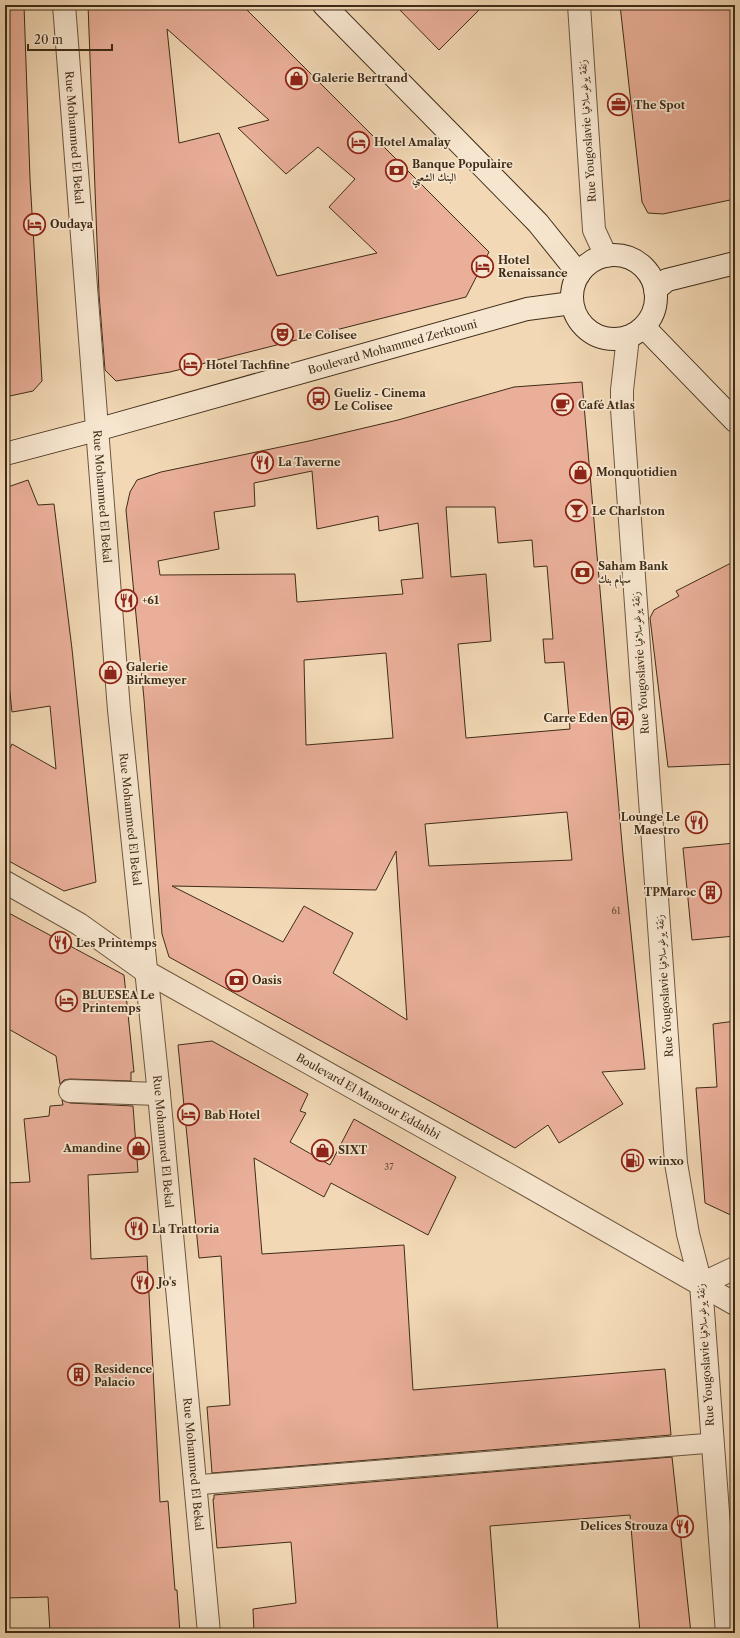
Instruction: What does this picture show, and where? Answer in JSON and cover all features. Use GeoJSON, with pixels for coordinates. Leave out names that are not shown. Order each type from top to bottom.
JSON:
{"type":"FeatureCollection","features":[{"type":"Feature","properties":{"kind":"street","name":"Rue Mohammed El Bekal"},"geometry":{"type":"LineString","coordinates":[[64,5],[119,710],[159,1094],[208,1633]]}},
{"type":"Feature","properties":{"kind":"street"},"geometry":{"type":"LineString","coordinates":[[324,5],[538,223],[578,274]]}},
{"type":"Feature","properties":{"kind":"street","name":"Rue Yougoslavie زنقة يوغوسلافيا"},"geometry":{"type":"LineString","coordinates":[[578,5],[594,230],[606,256]]}},
{"type":"Feature","properties":{"kind":"street"},"geometry":{"type":"LineString","coordinates":[[616,255],[628,258],[637,263],[652,279],[655,290],[654,310],[636,332],[615,340],[602,338],[590,332],[580,324],[572,303],[573,292],[578,274],[594,260],[606,256],[616,255]]}},
{"type":"Feature","properties":{"kind":"street"},"geometry":{"type":"LineString","coordinates":[[655,290],[667,280],[735,263]]}},
{"type":"Feature","properties":{"kind":"street","name":"Boulevard Mohammed Zerktouni"},"geometry":{"type":"LineString","coordinates":[[5,454],[96,430],[527,309],[572,303]]}},
{"type":"Feature","properties":{"kind":"street"},"geometry":{"type":"LineString","coordinates":[[636,332],[735,421]]}},
{"type":"Feature","properties":{"kind":"street","name":"Rue Yougoslavie زنقة يوغوسلافيا"},"geometry":{"type":"LineString","coordinates":[[636,332],[622,390],[622,409],[676,1163],[688,1234],[701,1284],[727,1633]]}},
{"type":"Feature","properties":{"kind":"street","name":"Boulevard El Mansour Eddahbi"},"geometry":{"type":"LineString","coordinates":[[5,882],[79,924],[145,971],[735,1304]]}},
{"type":"Feature","properties":{"kind":"street"},"geometry":{"type":"LineString","coordinates":[[70,1091],[159,1094]]}},
{"type":"Feature","properties":{"kind":"street"},"geometry":{"type":"LineString","coordinates":[[701,1284],[735,1268]]}},
{"type":"Feature","properties":{"kind":"street"},"geometry":{"type":"LineString","coordinates":[[195,1485],[712,1443]]}},
{"type":"Feature","properties":{"kind":"building"},"geometry":{"type":"Polygon","coordinates":[[[5,5],[24,5],[30,179],[42,381],[33,391],[5,397],[5,5]]]}},
{"type":"Feature","properties":{"kind":"building"},"geometry":{"type":"Polygon","coordinates":[[[88,5],[242,5],[489,252],[466,297],[170,372],[116,381],[105,370],[99,294],[88,5]],[[167,29],[179,143],[219,133],[277,276],[377,253],[329,207],[355,179],[318,147],[286,174],[238,128],[269,120],[167,29]]]}},
{"type":"Feature","properties":{"kind":"building"},"geometry":{"type":"Polygon","coordinates":[[[395,5],[484,5],[439,50],[395,5]]]}},
{"type":"Feature","properties":{"kind":"building"},"geometry":{"type":"Polygon","coordinates":[[[620,5],[730,5],[732,39],[735,38],[735,168],[730,169],[735,190],[735,199],[663,214],[648,213],[642,202],[620,5]]]}},
{"type":"Feature","properties":{"kind":"building"},"geometry":{"type":"Polygon","coordinates":[[[582,382],[623,855],[645,1069],[602,1072],[623,1104],[559,1143],[548,1125],[515,1148],[169,957],[162,934],[144,699],[126,510],[130,492],[137,480],[161,472],[309,441],[398,420],[514,387],[582,382]],[[312,471],[254,483],[255,506],[214,512],[219,549],[158,561],[160,575],[295,574],[297,602],[403,594],[401,580],[423,578],[418,523],[379,531],[378,516],[317,529],[312,471]],[[446,507],[451,577],[486,574],[491,641],[458,644],[466,738],[570,729],[564,662],[545,663],[543,639],[553,639],[547,566],[534,567],[532,540],[498,543],[495,507],[446,507]],[[386,653],[304,660],[306,745],[393,738],[386,653]],[[567,812],[425,824],[429,866],[572,860],[567,812]],[[396,851],[376,890],[172,886],[283,942],[304,906],[353,933],[333,973],[407,1020],[396,851]]]}},
{"type":"Feature","properties":{"kind":"building"},"geometry":{"type":"Polygon","coordinates":[[[28,480],[38,505],[54,504],[72,649],[96,882],[64,891],[5,859],[5,758],[12,744],[56,769],[50,706],[12,712],[7,665],[5,665],[5,488],[28,480]]]}},
{"type":"Feature","properties":{"kind":"building"},"geometry":{"type":"Polygon","coordinates":[[[735,561],[735,764],[668,767],[650,618],[654,610],[679,596],[676,591],[735,561]]]}},
{"type":"Feature","properties":{"kind":"building","name":"TPMaroc"},"geometry":{"type":"Polygon","coordinates":[[[735,843],[735,936],[692,940],[683,848],[735,843]]]}},
{"type":"Feature","properties":{"kind":"building","name":"BLUESEA Le Printemps"},"geometry":{"type":"Polygon","coordinates":[[[5,911],[124,975],[134,1072],[131,1072],[131,1081],[70,1079],[64,1080],[60,1084],[56,1056],[5,1027],[5,911]]]}},
{"type":"Feature","properties":{"kind":"building"},"geometry":{"type":"Polygon","coordinates":[[[735,1021],[735,1217],[705,1203],[696,1088],[717,1087],[713,1024],[735,1021]]]}},
{"type":"Feature","properties":{"kind":"building"},"geometry":{"type":"Polygon","coordinates":[[[212,1041],[308,1094],[300,1111],[306,1113],[290,1142],[330,1165],[354,1119],[456,1177],[428,1235],[331,1183],[324,1197],[254,1158],[262,1254],[404,1245],[413,1390],[665,1369],[671,1435],[212,1473],[207,1407],[230,1405],[221,1256],[199,1258],[178,1045],[212,1041]]]}},
{"type":"Feature","properties":{"kind":"building"},"geometry":{"type":"Polygon","coordinates":[[[62,1100],[70,1103],[133,1106],[138,1172],[88,1175],[91,1259],[147,1256],[160,1502],[168,1501],[180,1633],[50,1633],[48,1597],[5,1598],[5,1183],[30,1182],[24,1119],[49,1116],[50,1106],[63,1105],[62,1100]]]}},
{"type":"Feature","properties":{"kind":"building"},"geometry":{"type":"Polygon","coordinates":[[[672,1457],[691,1633],[640,1633],[630,1515],[490,1526],[498,1633],[254,1633],[253,1609],[296,1603],[291,1542],[217,1548],[213,1499],[214,1495],[672,1457]]]}},
{"type":"Feature","properties":{"kind":"place","name":"Galerie Bertrand"},"geometry":{"type":"Point","coordinates":[296,78]}},
{"type":"Feature","properties":{"kind":"place","name":"The Spot"},"geometry":{"type":"Point","coordinates":[619,105]}},
{"type":"Feature","properties":{"kind":"place","name":"Hotel Amalay"},"geometry":{"type":"Point","coordinates":[359,142]}},
{"type":"Feature","properties":{"kind":"place","name":"Banque Populaire البنك الشعبي"},"geometry":{"type":"Point","coordinates":[397,170]}},
{"type":"Feature","properties":{"kind":"place","name":"Oudaya"},"geometry":{"type":"Point","coordinates":[34,224]}},
{"type":"Feature","properties":{"kind":"place","name":"Hotel Renaissance"},"geometry":{"type":"Point","coordinates":[482,266]}},
{"type":"Feature","properties":{"kind":"place","name":"Le Colisee"},"geometry":{"type":"Point","coordinates":[283,335]}},
{"type":"Feature","properties":{"kind":"place","name":"Hotel Tachfine"},"geometry":{"type":"Point","coordinates":[190,365]}},
{"type":"Feature","properties":{"kind":"place","name":"Gueliz - Cinema Le Colisee"},"geometry":{"type":"Point","coordinates":[318,399]}},
{"type":"Feature","properties":{"kind":"place","name":"Café Atlas"},"geometry":{"type":"Point","coordinates":[562,405]}},
{"type":"Feature","properties":{"kind":"place","name":"La Taverne"},"geometry":{"type":"Point","coordinates":[263,462]}},
{"type":"Feature","properties":{"kind":"place","name":"Monquotidien"},"geometry":{"type":"Point","coordinates":[581,472]}},
{"type":"Feature","properties":{"kind":"place","name":"Le Charlston"},"geometry":{"type":"Point","coordinates":[576,511]}},
{"type":"Feature","properties":{"kind":"place","name":"Saham Bank سهام بنك"},"geometry":{"type":"Point","coordinates":[583,572]}},
{"type":"Feature","properties":{"kind":"place","name":"+61"},"geometry":{"type":"Point","coordinates":[126,600]}},
{"type":"Feature","properties":{"kind":"place","name":"Galerie Birkmeyer"},"geometry":{"type":"Point","coordinates":[110,673]}},
{"type":"Feature","properties":{"kind":"place","name":"Carre Eden"},"geometry":{"type":"Point","coordinates":[623,718]}},
{"type":"Feature","properties":{"kind":"place","name":"Lounge Le Maestro"},"geometry":{"type":"Point","coordinates":[696,823]}},
{"type":"Feature","properties":{"kind":"place","name":"TPMaroc"},"geometry":{"type":"Point","coordinates":[711,892]}},
{"type":"Feature","properties":{"kind":"place","name":"Les Printemps"},"geometry":{"type":"Point","coordinates":[61,943]}},
{"type":"Feature","properties":{"kind":"place","name":"Oasis"},"geometry":{"type":"Point","coordinates":[236,980]}},
{"type":"Feature","properties":{"kind":"place","name":"BLUESEA Le Printemps"},"geometry":{"type":"Point","coordinates":[66,1001]}},
{"type":"Feature","properties":{"kind":"place","name":"Bab Hotel"},"geometry":{"type":"Point","coordinates":[189,1115]}},
{"type":"Feature","properties":{"kind":"place","name":"Amandine"},"geometry":{"type":"Point","coordinates":[138,1148]}},
{"type":"Feature","properties":{"kind":"place","name":"SIXT"},"geometry":{"type":"Point","coordinates":[323,1150]}},
{"type":"Feature","properties":{"kind":"place","name":"winxo"},"geometry":{"type":"Point","coordinates":[632,1161]}},
{"type":"Feature","properties":{"kind":"place","name":"La Trattoria"},"geometry":{"type":"Point","coordinates":[136,1229]}},
{"type":"Feature","properties":{"kind":"place","name":"Jo's"},"geometry":{"type":"Point","coordinates":[143,1282]}},
{"type":"Feature","properties":{"kind":"place","name":"Residence Palacio"},"geometry":{"type":"Point","coordinates":[79,1375]}},
{"type":"Feature","properties":{"kind":"place","name":"Delices Strouza"},"geometry":{"type":"Point","coordinates":[683,1526]}}]}
